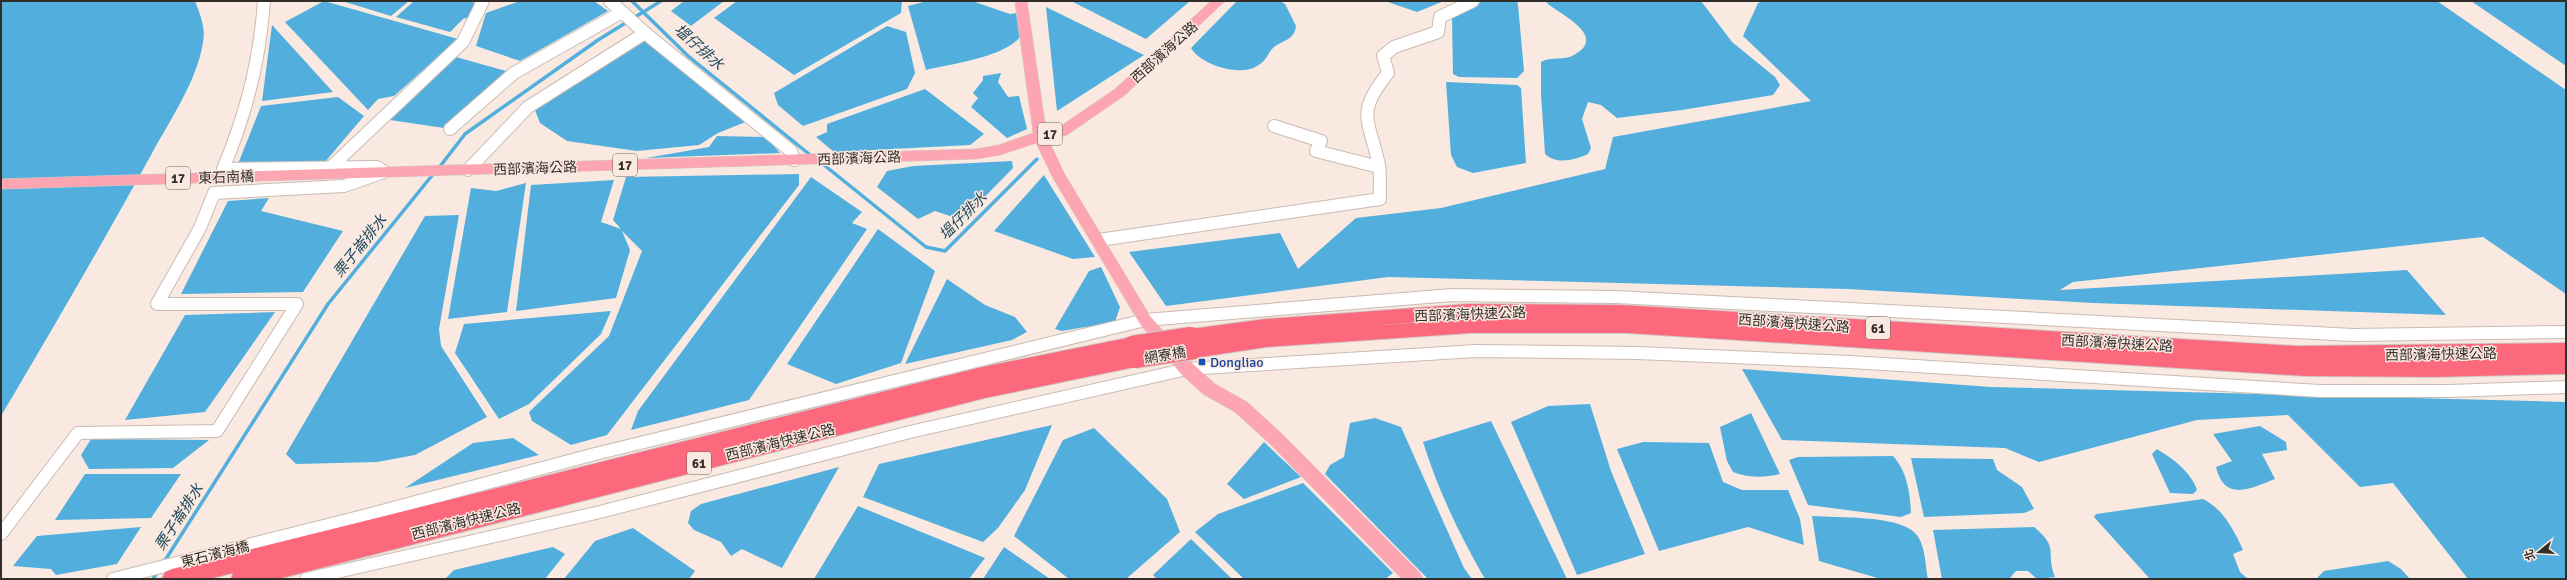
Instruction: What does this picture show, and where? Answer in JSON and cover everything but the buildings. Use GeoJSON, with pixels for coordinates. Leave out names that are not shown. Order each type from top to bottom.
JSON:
{"type":"FeatureCollection","features":[{"type":"Feature","properties":{"kind":"highway","name":"西部濱海快速公路"},"geometry":{"type":"LineString","coordinates":[[1192,343],[1265,326],[1468,311],[1622,312],[2297,354],[2566,351]]}},
{"type":"Feature","properties":{"kind":"highway","name":"西部濱海快速公路"},"geometry":{"type":"LineString","coordinates":[[1192,343],[1268,340],[1471,326],[1619,326],[2306,368],[2433,369],[2566,366]]}},
{"type":"Feature","properties":{"kind":"highway","name":"網寮橋"},"geometry":{"type":"LineString","coordinates":[[1134,352],[1192,343]]}},
{"type":"Feature","properties":{"kind":"highway","name":"西部濱海快速公路"},"geometry":{"type":"LineString","coordinates":[[287,543],[703,447],[982,375],[1134,352]]}},
{"type":"Feature","properties":{"kind":"highway","name":"西部濱海快速公路"},"geometry":{"type":"LineString","coordinates":[[241,579],[1134,352]]}},
{"type":"Feature","properties":{"kind":"highway","name":"東石濱海橋"},"geometry":{"type":"LineString","coordinates":[[172,579],[287,543]]}},
{"type":"Feature","properties":{"kind":"main road"},"geometry":{"type":"LineString","coordinates":[[1021,1],[1040,136],[1058,174],[1099,240],[1145,320],[1188,369],[1209,389],[1241,408],[1275,438],[1414,579]]}},
{"type":"Feature","properties":{"kind":"main road","name":"西部濱海公路"},"geometry":{"type":"LineString","coordinates":[[390,172],[976,154],[1000,150],[1040,136],[1062,132],[1120,92],[1219,1]]}},
{"type":"Feature","properties":{"kind":"main road","name":"東石南橋"},"geometry":{"type":"LineString","coordinates":[[1,184],[390,172]]}},
{"type":"Feature","properties":{"kind":"street"},"geometry":{"type":"LineString","coordinates":[[264,1],[262,38],[250,98],[223,169],[377,167],[390,172]]}},
{"type":"Feature","properties":{"kind":"street"},"geometry":{"type":"LineString","coordinates":[[331,167],[464,42],[483,1]]}},
{"type":"Feature","properties":{"kind":"street"},"geometry":{"type":"LineString","coordinates":[[610,1],[645,33],[791,151],[794,160]]}},
{"type":"Feature","properties":{"kind":"street"},"geometry":{"type":"LineString","coordinates":[[1099,240],[1380,198],[1379,167],[1367,129],[1365,114],[1371,92],[1388,73],[1383,56],[1386,51],[1407,43],[1431,37],[1438,32],[1440,17],[1473,1]]}},
{"type":"Feature","properties":{"kind":"street"},"geometry":{"type":"LineString","coordinates":[[450,129],[514,73],[628,17]]}},
{"type":"Feature","properties":{"kind":"street"},"geometry":{"type":"LineString","coordinates":[[468,170],[528,107],[645,33]]}},
{"type":"Feature","properties":{"kind":"street"},"geometry":{"type":"LineString","coordinates":[[1274,126],[1321,141],[1316,151],[1379,167]]}},
{"type":"Feature","properties":{"kind":"street"},"geometry":{"type":"LineString","coordinates":[[1,534],[78,432],[216,431],[297,304],[157,304],[200,228],[214,193],[344,186],[390,172]]}},
{"type":"Feature","properties":{"kind":"street"},"geometry":{"type":"LineString","coordinates":[[287,543],[595,454],[1145,320],[1452,295],[1616,297],[2353,335],[2566,332]]}},
{"type":"Feature","properties":{"kind":"street"},"geometry":{"type":"LineString","coordinates":[[306,579],[596,512],[910,432],[1188,369],[1476,351],[1637,353],[1850,362],[2320,391],[2449,391],[2566,387]]}},
{"type":"Feature","properties":{"kind":"street","name":"東石濱海橋"},"geometry":{"type":"LineString","coordinates":[[113,579],[287,543]]}},
{"type":"Feature","properties":{"kind":"water"},"geometry":{"type":"Polygon","coordinates":[[[1,1],[195,1],[202,21],[204,37],[195,72],[181,101],[95,255],[1,416],[1,1]]]}},
{"type":"Feature","properties":{"kind":"water"},"geometry":{"type":"Polygon","coordinates":[[[324,1],[458,39],[394,96],[378,99],[368,110],[285,22],[324,1]]]}},
{"type":"Feature","properties":{"kind":"water"},"geometry":{"type":"Polygon","coordinates":[[[342,1],[409,1],[391,16],[342,1]]]}},
{"type":"Feature","properties":{"kind":"water"},"geometry":{"type":"Polygon","coordinates":[[[414,1],[467,1],[476,3],[470,17],[463,19],[450,32],[396,17],[414,1]]]}},
{"type":"Feature","properties":{"kind":"water"},"geometry":{"type":"Polygon","coordinates":[[[520,1],[594,1],[608,11],[520,61],[476,46],[486,13],[520,1]]]}},
{"type":"Feature","properties":{"kind":"water"},"geometry":{"type":"Polygon","coordinates":[[[684,1],[724,1],[691,26],[671,11],[684,1]]]}},
{"type":"Feature","properties":{"kind":"water"},"geometry":{"type":"Polygon","coordinates":[[[737,1],[902,1],[901,13],[794,75],[714,18],[737,1]]]}},
{"type":"Feature","properties":{"kind":"water"},"geometry":{"type":"Polygon","coordinates":[[[927,1],[972,1],[1010,14],[1017,13],[1020,37],[1013,44],[990,55],[926,70],[908,6],[927,1]]]}},
{"type":"Feature","properties":{"kind":"water"},"geometry":{"type":"Polygon","coordinates":[[[1071,1],[1190,1],[1146,39],[1071,1]]]}},
{"type":"Feature","properties":{"kind":"water"},"geometry":{"type":"Polygon","coordinates":[[[1237,1],[1280,1],[1285,4],[1296,26],[1293,35],[1287,40],[1276,45],[1265,60],[1260,64],[1250,69],[1231,70],[1221,68],[1203,60],[1191,48],[1237,1]]]}},
{"type":"Feature","properties":{"kind":"water"},"geometry":{"type":"Polygon","coordinates":[[[1385,1],[1444,1],[1417,12],[1385,1]]]}},
{"type":"Feature","properties":{"kind":"water"},"geometry":{"type":"Polygon","coordinates":[[[1482,1],[1517,1],[1524,71],[1517,78],[1459,77],[1453,74],[1452,18],[1482,1]]]}},
{"type":"Feature","properties":{"kind":"water"},"geometry":{"type":"Polygon","coordinates":[[[1545,1],[1701,1],[1732,42],[1775,77],[1780,85],[1773,95],[1682,110],[1617,118],[1601,105],[1588,102],[1582,119],[1591,148],[1588,154],[1572,160],[1555,159],[1545,154],[1541,94],[1541,62],[1549,59],[1570,57],[1584,47],[1586,40],[1583,32],[1577,25],[1545,1]]]}},
{"type":"Feature","properties":{"kind":"water"},"geometry":{"type":"Polygon","coordinates":[[[1764,1],[2437,1],[2566,90],[2566,294],[2483,237],[2073,282],[2060,290],[2407,270],[2446,315],[2093,303],[1848,289],[1388,277],[1166,306],[1129,252],[1280,233],[1298,269],[1356,218],[1441,208],[1605,169],[1613,137],[1811,101],[1743,36],[1758,3],[1764,1]]]}},
{"type":"Feature","properties":{"kind":"water"},"geometry":{"type":"Polygon","coordinates":[[[2471,1],[2566,1],[2566,66],[2471,1]]]}},
{"type":"Feature","properties":{"kind":"water"},"geometry":{"type":"Polygon","coordinates":[[[1046,7],[1144,55],[1057,111],[1046,7]]]}},
{"type":"Feature","properties":{"kind":"water"},"geometry":{"type":"Polygon","coordinates":[[[272,25],[333,92],[262,101],[272,25]]]}},
{"type":"Feature","properties":{"kind":"water"},"geometry":{"type":"Polygon","coordinates":[[[887,26],[906,32],[915,73],[907,89],[803,126],[778,105],[774,93],[887,26]]]}},
{"type":"Feature","properties":{"kind":"water"},"geometry":{"type":"Polygon","coordinates":[[[643,40],[748,121],[718,133],[699,145],[637,151],[567,141],[540,123],[535,110],[643,40]]]}},
{"type":"Feature","properties":{"kind":"water"},"geometry":{"type":"Polygon","coordinates":[[[456,57],[506,71],[444,128],[390,120],[456,57]]]}},
{"type":"Feature","properties":{"kind":"water"},"geometry":{"type":"Polygon","coordinates":[[[1001,73],[998,82],[1008,97],[1019,96],[1027,129],[1007,138],[971,107],[978,98],[973,93],[983,80],[983,76],[1001,73]]]}},
{"type":"Feature","properties":{"kind":"water"},"geometry":{"type":"Polygon","coordinates":[[[1446,82],[1517,85],[1521,88],[1526,163],[1473,173],[1457,167],[1451,155],[1446,82]]]}},
{"type":"Feature","properties":{"kind":"water"},"geometry":{"type":"Polygon","coordinates":[[[925,89],[984,134],[970,145],[834,152],[816,137],[827,132],[827,124],[925,89]]]}},
{"type":"Feature","properties":{"kind":"water"},"geometry":{"type":"Polygon","coordinates":[[[338,97],[364,116],[325,162],[238,164],[261,106],[338,97]]]}},
{"type":"Feature","properties":{"kind":"water"},"geometry":{"type":"Polygon","coordinates":[[[717,136],[766,137],[780,153],[646,158],[709,147],[717,136]]]}},
{"type":"Feature","properties":{"kind":"water"},"geometry":{"type":"Polygon","coordinates":[[[1012,161],[1013,168],[962,220],[935,211],[918,219],[877,187],[887,171],[913,166],[1012,161]]]}},
{"type":"Feature","properties":{"kind":"water"},"geometry":{"type":"Polygon","coordinates":[[[799,174],[799,185],[607,435],[571,445],[532,421],[529,412],[609,336],[642,251],[622,231],[630,250],[616,298],[516,311],[531,185],[614,180],[601,222],[621,229],[613,220],[626,177],[799,174]]]}},
{"type":"Feature","properties":{"kind":"water"},"geometry":{"type":"Polygon","coordinates":[[[1044,175],[1095,257],[1073,259],[994,231],[1044,175]]]}},
{"type":"Feature","properties":{"kind":"water"},"geometry":{"type":"Polygon","coordinates":[[[811,177],[862,212],[852,223],[867,229],[749,400],[631,430],[638,411],[811,177]]]}},
{"type":"Feature","properties":{"kind":"water"},"geometry":{"type":"Polygon","coordinates":[[[526,183],[507,312],[448,319],[471,188],[496,191],[526,183]]]}},
{"type":"Feature","properties":{"kind":"water"},"geometry":{"type":"Polygon","coordinates":[[[269,198],[261,211],[343,231],[303,292],[181,294],[228,201],[269,198]]]}},
{"type":"Feature","properties":{"kind":"water"},"geometry":{"type":"Polygon","coordinates":[[[459,215],[439,329],[441,346],[487,417],[415,455],[377,462],[296,464],[286,454],[425,216],[459,215]]]}},
{"type":"Feature","properties":{"kind":"water"},"geometry":{"type":"Polygon","coordinates":[[[878,229],[935,271],[901,363],[836,384],[787,364],[878,229]]]}},
{"type":"Feature","properties":{"kind":"water"},"geometry":{"type":"Polygon","coordinates":[[[1101,267],[1120,307],[1115,322],[1062,331],[1055,329],[1089,271],[1101,267]]]}},
{"type":"Feature","properties":{"kind":"water"},"geometry":{"type":"Polygon","coordinates":[[[947,279],[985,305],[1015,317],[1027,332],[1012,340],[905,364],[947,279]]]}},
{"type":"Feature","properties":{"kind":"water"},"geometry":{"type":"Polygon","coordinates":[[[611,311],[601,334],[529,404],[499,419],[455,353],[464,324],[611,311]]]}},
{"type":"Feature","properties":{"kind":"water"},"geometry":{"type":"Polygon","coordinates":[[[275,312],[205,412],[125,420],[185,315],[275,312]]]}},
{"type":"Feature","properties":{"kind":"water"},"geometry":{"type":"Polygon","coordinates":[[[1742,369],[1991,387],[2566,402],[2566,579],[2468,579],[2393,483],[2360,487],[2288,415],[2197,420],[2039,462],[2005,448],[1782,440],[1742,369]]]}},
{"type":"Feature","properties":{"kind":"water"},"geometry":{"type":"Polygon","coordinates":[[[1590,404],[1611,471],[1645,554],[1577,575],[1511,422],[1548,406],[1590,404]]]}},
{"type":"Feature","properties":{"kind":"water"},"geometry":{"type":"Polygon","coordinates":[[[1751,413],[1780,474],[1756,477],[1739,474],[1733,472],[1727,461],[1720,427],[1751,413]]]}},
{"type":"Feature","properties":{"kind":"water"},"geometry":{"type":"Polygon","coordinates":[[[1375,418],[1401,427],[1464,568],[1472,579],[1428,579],[1325,474],[1330,465],[1344,457],[1350,423],[1375,418]]]}},
{"type":"Feature","properties":{"kind":"water"},"geometry":{"type":"Polygon","coordinates":[[[1491,421],[1567,579],[1485,579],[1458,529],[1436,478],[1423,442],[1491,421]]]}},
{"type":"Feature","properties":{"kind":"water"},"geometry":{"type":"Polygon","coordinates":[[[1052,425],[1025,490],[998,528],[983,542],[863,497],[879,464],[1052,425]]]}},
{"type":"Feature","properties":{"kind":"water"},"geometry":{"type":"Polygon","coordinates":[[[2260,426],[2286,442],[2287,450],[2262,454],[2275,479],[2248,489],[2232,489],[2220,478],[2216,467],[2232,461],[2213,434],[2260,426]]]}},
{"type":"Feature","properties":{"kind":"water"},"geometry":{"type":"Polygon","coordinates":[[[1094,428],[1167,499],[1180,532],[1126,579],[1069,579],[1014,536],[1063,440],[1094,428]]]}},
{"type":"Feature","properties":{"kind":"water"},"geometry":{"type":"Polygon","coordinates":[[[513,438],[539,455],[405,488],[473,443],[513,438]]]}},
{"type":"Feature","properties":{"kind":"water"},"geometry":{"type":"Polygon","coordinates":[[[91,439],[209,440],[173,468],[89,469],[81,455],[91,439]]]}},
{"type":"Feature","properties":{"kind":"water"},"geometry":{"type":"Polygon","coordinates":[[[1264,442],[1301,477],[1244,499],[1227,484],[1264,442]]]}},
{"type":"Feature","properties":{"kind":"water"},"geometry":{"type":"Polygon","coordinates":[[[1643,442],[1709,443],[1723,482],[1742,490],[1788,490],[1800,519],[1804,545],[1748,527],[1659,551],[1617,449],[1643,442]]]}},
{"type":"Feature","properties":{"kind":"water"},"geometry":{"type":"Polygon","coordinates":[[[2157,449],[2175,462],[2190,477],[2197,490],[2193,494],[2170,493],[2152,454],[2157,449]]]}},
{"type":"Feature","properties":{"kind":"water"},"geometry":{"type":"Polygon","coordinates":[[[1893,456],[1902,468],[1905,475],[1910,498],[1911,513],[1901,517],[1808,505],[1789,460],[1798,457],[1893,456]]]}},
{"type":"Feature","properties":{"kind":"water"},"geometry":{"type":"Polygon","coordinates":[[[1911,458],[1993,459],[1997,470],[2022,487],[2034,509],[2024,513],[1924,517],[1911,458]]]}},
{"type":"Feature","properties":{"kind":"water"},"geometry":{"type":"Polygon","coordinates":[[[839,467],[782,568],[742,549],[731,556],[721,542],[694,530],[688,523],[691,511],[701,504],[839,467]]]}},
{"type":"Feature","properties":{"kind":"water"},"geometry":{"type":"Polygon","coordinates":[[[85,474],[181,474],[151,518],[55,520],[85,474]]]}},
{"type":"Feature","properties":{"kind":"water"},"geometry":{"type":"Polygon","coordinates":[[[1303,483],[1393,573],[1385,579],[1244,579],[1195,532],[1218,514],[1303,483]]]}},
{"type":"Feature","properties":{"kind":"water"},"geometry":{"type":"Polygon","coordinates":[[[2203,499],[2222,514],[2236,535],[2243,550],[2233,554],[2240,572],[2248,579],[2150,579],[2094,517],[2096,514],[2203,499]]]}},
{"type":"Feature","properties":{"kind":"water"},"geometry":{"type":"Polygon","coordinates":[[[858,506],[985,558],[969,579],[814,579],[858,506]]]}},
{"type":"Feature","properties":{"kind":"water"},"geometry":{"type":"Polygon","coordinates":[[[1812,516],[1866,518],[1894,523],[1905,527],[1914,532],[1921,542],[1928,579],[1881,579],[1819,561],[1812,516]]]}},
{"type":"Feature","properties":{"kind":"water"},"geometry":{"type":"Polygon","coordinates":[[[141,527],[117,564],[56,575],[51,569],[13,566],[37,536],[141,527]]]}},
{"type":"Feature","properties":{"kind":"water"},"geometry":{"type":"Polygon","coordinates":[[[2034,527],[2047,540],[2050,550],[2052,569],[2055,577],[2037,579],[2028,571],[2016,571],[2009,579],[1942,579],[1933,530],[2034,527]]]}},
{"type":"Feature","properties":{"kind":"water"},"geometry":{"type":"Polygon","coordinates":[[[633,528],[695,571],[689,579],[564,579],[595,541],[633,528]]]}},
{"type":"Feature","properties":{"kind":"water"},"geometry":{"type":"Polygon","coordinates":[[[1191,539],[1232,579],[1157,579],[1153,575],[1191,539]]]}},
{"type":"Feature","properties":{"kind":"water"},"geometry":{"type":"Polygon","coordinates":[[[553,547],[565,554],[545,579],[445,579],[454,570],[553,547]]]}},
{"type":"Feature","properties":{"kind":"water"},"geometry":{"type":"Polygon","coordinates":[[[1004,547],[1050,579],[983,579],[1004,547]]]}},
{"type":"Feature","properties":{"kind":"water"},"geometry":{"type":"Polygon","coordinates":[[[2388,561],[2401,569],[2410,579],[2316,579],[2324,571],[2388,561]]]}},
{"type":"Feature","properties":{"kind":"waterway","name":"塭仔排水"},"geometry":{"type":"LineString","coordinates":[[632,1],[643,12]]}},
{"type":"Feature","properties":{"kind":"waterway","name":"栗子崙排水"},"geometry":{"type":"LineString","coordinates":[[643,12],[661,1]]}},
{"type":"Feature","properties":{"kind":"waterway","name":"栗子崙排水"},"geometry":{"type":"LineString","coordinates":[[438,169],[465,134],[598,40],[643,12]]}},
{"type":"Feature","properties":{"kind":"waterway","name":"塭仔排水"},"geometry":{"type":"LineString","coordinates":[[643,12],[688,56],[809,154]]}},
{"type":"Feature","properties":{"kind":"waterway","name":"塭仔排水"},"geometry":{"type":"LineString","coordinates":[[824,165],[926,247],[945,251],[1037,159]]}},
{"type":"Feature","properties":{"kind":"waterway","name":"栗子崙排水"},"geometry":{"type":"LineString","coordinates":[[164,562],[328,304],[434,173]]}},
{"type":"Feature","properties":{"kind":"waterway","name":"栗子崙排水"},"geometry":{"type":"LineString","coordinates":[[153,579],[158,571]]}},
{"type":"Feature","properties":{"kind":"place","name":"Dongliao"},"geometry":{"type":"Point","coordinates":[1202,362]}}]}
